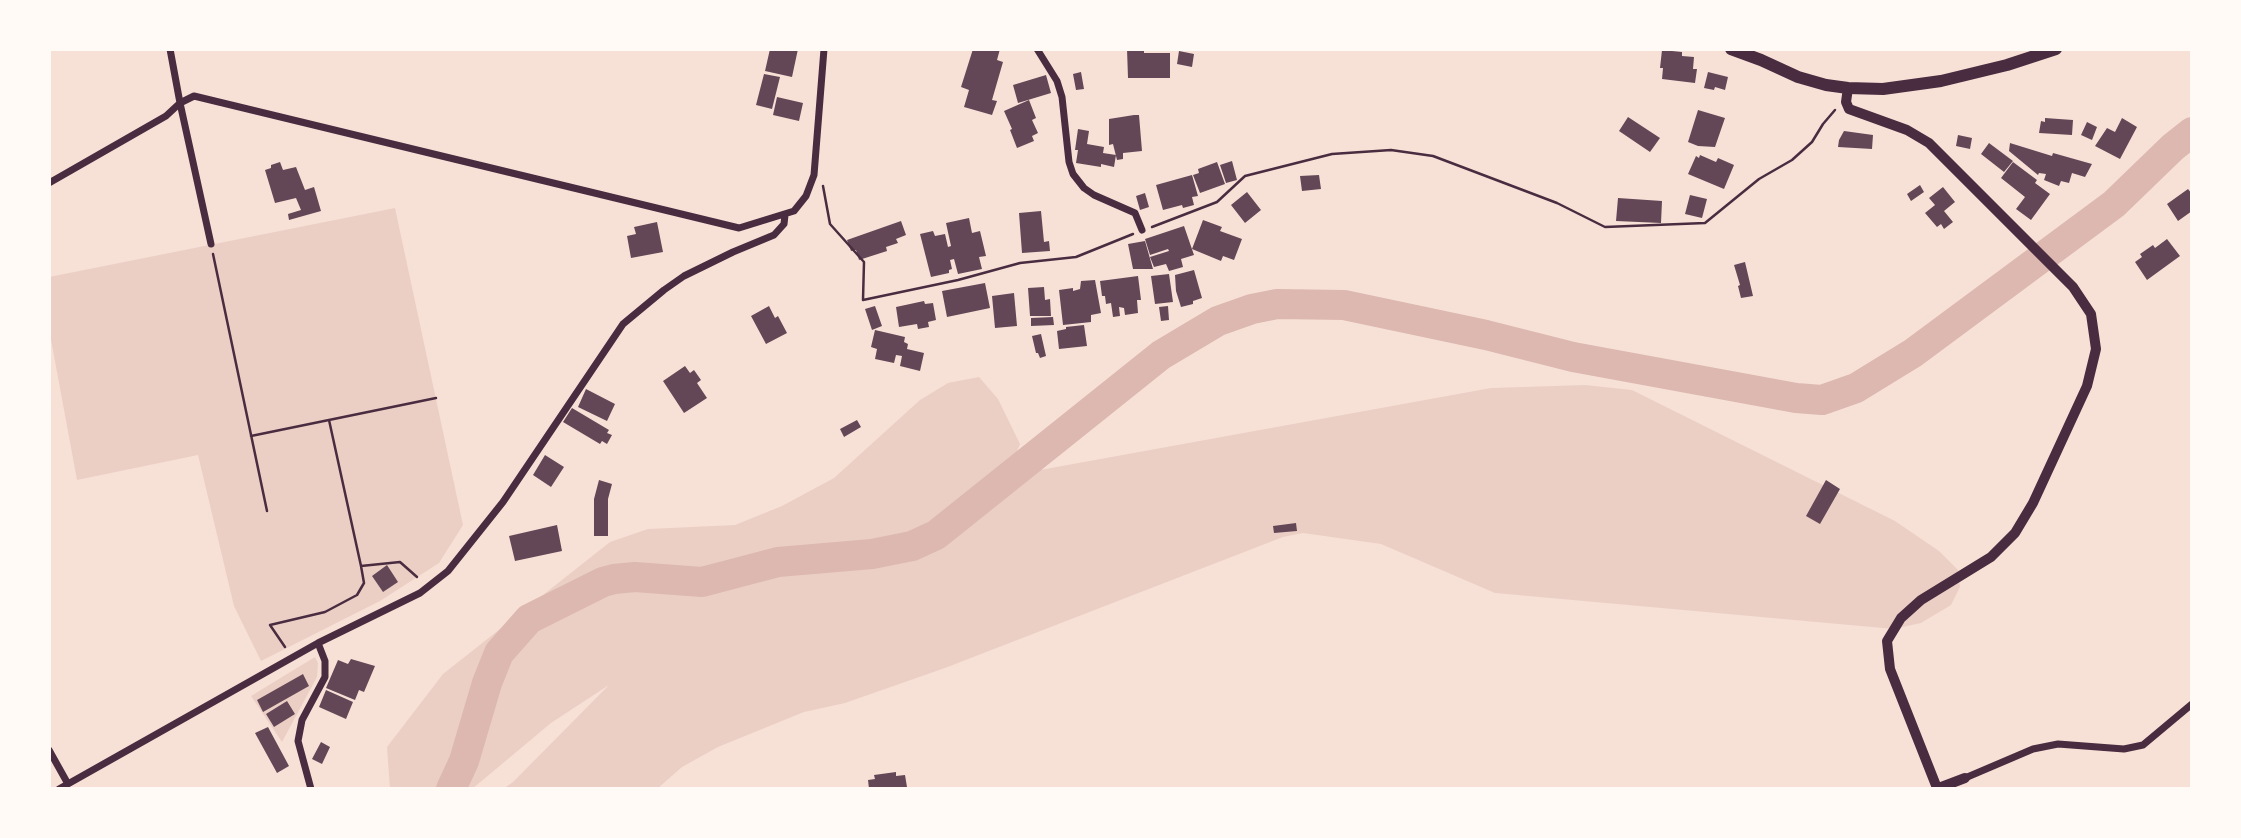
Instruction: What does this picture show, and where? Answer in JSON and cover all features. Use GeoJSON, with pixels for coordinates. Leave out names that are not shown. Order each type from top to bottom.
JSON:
{"type":"FeatureCollection","features":[{"type":"Feature","properties":{"kind":"main road"},"geometry":{"type":"LineString","coordinates":[[1731,49],[1847,95],[1941,81],[2007,65],[2056,49]]}},
{"type":"Feature","properties":{"kind":"street"},"geometry":{"type":"LineString","coordinates":[[170,49],[211,244]]}},
{"type":"Feature","properties":{"kind":"street"},"geometry":{"type":"LineString","coordinates":[[49,183],[166,116],[180,103],[194,96],[739,228],[794,211],[806,196],[814,175],[824,49]]}},
{"type":"Feature","properties":{"kind":"street"},"geometry":{"type":"LineString","coordinates":[[1037,49],[1057,81],[1062,97],[1069,162],[1073,174],[1084,188],[1094,195],[1135,213],[1142,230]]}},
{"type":"Feature","properties":{"kind":"street"},"geometry":{"type":"LineString","coordinates":[[1847,95],[1849,109],[1907,130],[1929,143],[2073,287],[2091,314],[2096,349],[2087,386],[2033,503],[2015,533],[1991,557],[1921,600],[1901,618],[1887,641],[1890,668],[1936,789],[2033,749],[2058,744],[2124,749],[2143,745],[2192,704]]}},
{"type":"Feature","properties":{"kind":"street"},"geometry":{"type":"LineString","coordinates":[[59,789],[318,643],[420,593],[448,571],[503,502],[622,324],[684,276],[774,235],[784,224],[785,215]]}},
{"type":"Feature","properties":{"kind":"street"},"geometry":{"type":"LineString","coordinates":[[311,789],[298,741],[302,720],[325,677],[326,661],[318,643]]}},
{"type":"Feature","properties":{"kind":"street"},"geometry":{"type":"LineString","coordinates":[[49,750],[68,784]]}},
{"type":"Feature","properties":{"kind":"path"},"geometry":{"type":"LineString","coordinates":[[814,175],[822,182],[830,224],[864,262],[863,300],[958,280],[1020,263],[1076,257],[1217,202],[1245,176],[1332,154],[1391,150],[1433,156],[1557,203],[1605,228],[1705,223],[1759,179],[1792,160],[1812,142],[1847,95]]}},
{"type":"Feature","properties":{"kind":"path"},"geometry":{"type":"LineString","coordinates":[[211,244],[267,511]]}},
{"type":"Feature","properties":{"kind":"path"},"geometry":{"type":"LineString","coordinates":[[251,436],[436,398]]}},
{"type":"Feature","properties":{"kind":"path"},"geometry":{"type":"LineString","coordinates":[[286,649],[270,625],[325,612],[357,594],[364,583],[329,420]]}},
{"type":"Feature","properties":{"kind":"path"},"geometry":{"type":"LineString","coordinates":[[361,566],[400,562],[417,578]]}},
{"type":"Feature","properties":{"kind":"shaded area"},"geometry":{"type":"Polygon","coordinates":[[[395,208],[463,525],[439,563],[380,601],[261,661],[234,606],[198,455],[77,480],[49,329],[49,277],[395,208]]]}},
{"type":"Feature","properties":{"kind":"shaded area"},"geometry":{"type":"Polygon","coordinates":[[[979,377],[998,399],[1020,444],[1007,476],[1491,388],[1585,385],[1632,390],[1895,521],[1939,551],[1958,570],[1960,587],[1951,605],[1921,623],[1894,629],[1495,593],[1381,544],[1303,533],[1283,537],[945,668],[845,703],[804,712],[718,747],[682,767],[657,789],[503,789],[609,685],[551,723],[472,789],[390,789],[387,747],[443,674],[610,542],[648,529],[735,525],[782,506],[834,478],[920,400],[948,383],[979,377]]]}},
{"type":"Feature","properties":{"kind":"shaded area"},"geometry":{"type":"Polygon","coordinates":[[[315,657],[318,663],[317,677],[282,742],[251,696],[315,657]]]}},
{"type":"Feature","properties":{"kind":"building"},"geometry":{"type":"Polygon","coordinates":[[[770,49],[798,49],[792,77],[765,71],[770,49]]]}},
{"type":"Feature","properties":{"kind":"building"},"geometry":{"type":"Polygon","coordinates":[[[973,49],[1000,49],[997,60],[1003,62],[992,100],[997,101],[992,115],[964,107],[969,90],[961,87],[973,49]]]}},
{"type":"Feature","properties":{"kind":"building"},"geometry":{"type":"Polygon","coordinates":[[[1127,49],[1144,49],[1144,53],[1170,53],[1170,78],[1128,78],[1127,49]]]}},
{"type":"Feature","properties":{"kind":"building"},"geometry":{"type":"Polygon","coordinates":[[[1662,50],[1682,52],[1682,56],[1694,57],[1693,69],[1697,69],[1695,83],[1662,79],[1662,50]]]}},
{"type":"Feature","properties":{"kind":"building"},"geometry":{"type":"Polygon","coordinates":[[[1179,51],[1194,54],[1192,67],[1177,64],[1179,51]]]}},
{"type":"Feature","properties":{"kind":"building"},"geometry":{"type":"Polygon","coordinates":[[[1081,72],[1084,89],[1076,90],[1073,74],[1081,72]]]}},
{"type":"Feature","properties":{"kind":"building"},"geometry":{"type":"Polygon","coordinates":[[[1708,72],[1728,77],[1725,90],[1704,88],[1708,72]]]}},
{"type":"Feature","properties":{"kind":"building"},"geometry":{"type":"Polygon","coordinates":[[[764,74],[780,77],[772,109],[756,105],[764,74]]]}},
{"type":"Feature","properties":{"kind":"building"},"geometry":{"type":"Polygon","coordinates":[[[1046,75],[1051,93],[1018,103],[1013,85],[1046,75]]]}},
{"type":"Feature","properties":{"kind":"building"},"geometry":{"type":"Polygon","coordinates":[[[777,97],[803,103],[799,121],[773,115],[777,97]]]}},
{"type":"Feature","properties":{"kind":"building"},"geometry":{"type":"Polygon","coordinates":[[[1029,100],[1036,118],[1032,120],[1038,133],[1032,136],[1034,141],[1017,148],[1004,111],[1029,100]]]}},
{"type":"Feature","properties":{"kind":"building"},"geometry":{"type":"Polygon","coordinates":[[[1698,110],[1725,118],[1715,147],[1698,146],[1688,142],[1698,110]]]}},
{"type":"Feature","properties":{"kind":"building"},"geometry":{"type":"Polygon","coordinates":[[[1139,115],[1142,151],[1123,153],[1123,159],[1117,160],[1113,144],[1109,145],[1109,119],[1139,115]]]}},
{"type":"Feature","properties":{"kind":"building"},"geometry":{"type":"Polygon","coordinates":[[[1628,117],[1660,138],[1650,152],[1619,131],[1628,117]]]}},
{"type":"Feature","properties":{"kind":"building"},"geometry":{"type":"Polygon","coordinates":[[[2045,118],[2073,120],[2072,135],[2039,133],[2041,121],[2045,122],[2045,118]]]}},
{"type":"Feature","properties":{"kind":"building"},"geometry":{"type":"Polygon","coordinates":[[[2122,118],[2137,127],[2120,159],[2095,146],[2107,128],[2115,132],[2122,118]]]}},
{"type":"Feature","properties":{"kind":"building"},"geometry":{"type":"Polygon","coordinates":[[[2087,122],[2097,127],[2092,140],[2081,135],[2087,122]]]}},
{"type":"Feature","properties":{"kind":"building"},"geometry":{"type":"Polygon","coordinates":[[[1078,129],[1089,131],[1087,144],[1104,147],[1103,153],[1116,155],[1114,167],[1076,163],[1078,129]]]}},
{"type":"Feature","properties":{"kind":"building"},"geometry":{"type":"Polygon","coordinates":[[[1844,131],[1873,135],[1872,149],[1838,147],[1844,131]]]}},
{"type":"Feature","properties":{"kind":"building"},"geometry":{"type":"Polygon","coordinates":[[[1958,135],[1972,138],[1970,149],[1956,146],[1958,135]]]}},
{"type":"Feature","properties":{"kind":"building"},"geometry":{"type":"Polygon","coordinates":[[[1989,143],[2013,161],[2004,172],[1981,154],[1989,143]]]}},
{"type":"Feature","properties":{"kind":"building"},"geometry":{"type":"Polygon","coordinates":[[[2010,143],[2052,156],[2053,153],[2092,164],[2085,177],[2072,173],[2069,183],[2061,181],[2059,186],[2044,180],[2046,174],[2038,175],[2009,151],[2010,143]]]}},
{"type":"Feature","properties":{"kind":"building"},"geometry":{"type":"Polygon","coordinates":[[[1700,155],[1716,162],[1718,158],[1734,165],[1724,189],[1688,174],[1696,156],[1699,158],[1700,155]]]}},
{"type":"Feature","properties":{"kind":"building"},"geometry":{"type":"Polygon","coordinates":[[[1232,161],[1237,180],[1226,183],[1220,165],[1232,161]]]}},
{"type":"Feature","properties":{"kind":"building"},"geometry":{"type":"Polygon","coordinates":[[[280,162],[283,170],[296,167],[305,190],[314,187],[321,211],[289,220],[288,214],[301,210],[296,198],[275,203],[265,170],[280,162]]]}},
{"type":"Feature","properties":{"kind":"building"},"geometry":{"type":"Polygon","coordinates":[[[1217,162],[1225,184],[1200,193],[1193,175],[1199,173],[1198,169],[1217,162]]]}},
{"type":"Feature","properties":{"kind":"building"},"geometry":{"type":"Polygon","coordinates":[[[2013,162],[2050,194],[2031,220],[2016,209],[2025,197],[2001,178],[2013,162]]]}},
{"type":"Feature","properties":{"kind":"building"},"geometry":{"type":"Polygon","coordinates":[[[1192,175],[1198,196],[1192,197],[1194,205],[1163,210],[1156,185],[1192,175]]]}},
{"type":"Feature","properties":{"kind":"building"},"geometry":{"type":"Polygon","coordinates":[[[1319,175],[1321,189],[1302,191],[1300,176],[1319,175]]]}},
{"type":"Feature","properties":{"kind":"building"},"geometry":{"type":"Polygon","coordinates":[[[1920,185],[1924,192],[1911,201],[1907,194],[1920,185]]]}},
{"type":"Feature","properties":{"kind":"building"},"geometry":{"type":"Polygon","coordinates":[[[1943,187],[1955,202],[1944,211],[1953,222],[1944,229],[1941,224],[1937,227],[1925,213],[1935,205],[1929,198],[1943,187]]]}},
{"type":"Feature","properties":{"kind":"building"},"geometry":{"type":"Polygon","coordinates":[[[2188,189],[2192,194],[2192,211],[2178,221],[2167,204],[2188,189]]]}},
{"type":"Feature","properties":{"kind":"building"},"geometry":{"type":"Polygon","coordinates":[[[1247,192],[1261,210],[1245,223],[1231,205],[1247,192]]]}},
{"type":"Feature","properties":{"kind":"building"},"geometry":{"type":"Polygon","coordinates":[[[1145,193],[1149,207],[1140,210],[1136,196],[1145,193]]]}},
{"type":"Feature","properties":{"kind":"building"},"geometry":{"type":"Polygon","coordinates":[[[1690,195],[1707,199],[1702,218],[1685,214],[1690,195]]]}},
{"type":"Feature","properties":{"kind":"building"},"geometry":{"type":"Polygon","coordinates":[[[1618,198],[1662,201],[1661,223],[1616,221],[1618,198]]]}},
{"type":"Feature","properties":{"kind":"building"},"geometry":{"type":"Polygon","coordinates":[[[1041,211],[1044,242],[1049,241],[1050,251],[1022,253],[1019,213],[1041,211]]]}},
{"type":"Feature","properties":{"kind":"building"},"geometry":{"type":"Polygon","coordinates":[[[969,218],[972,233],[980,231],[986,256],[979,257],[982,269],[958,274],[954,259],[950,260],[952,269],[949,273],[931,277],[920,234],[933,231],[935,236],[945,234],[948,247],[951,246],[946,223],[969,218]]]}},
{"type":"Feature","properties":{"kind":"building"},"geometry":{"type":"Polygon","coordinates":[[[1203,220],[1222,227],[1220,231],[1242,239],[1234,260],[1223,256],[1221,261],[1192,249],[1203,220]]]}},
{"type":"Feature","properties":{"kind":"building"},"geometry":{"type":"Polygon","coordinates":[[[901,221],[906,235],[896,239],[898,243],[886,247],[887,251],[859,260],[856,250],[851,251],[847,240],[901,221]]]}},
{"type":"Feature","properties":{"kind":"building"},"geometry":{"type":"Polygon","coordinates":[[[657,222],[663,252],[631,258],[627,236],[636,234],[634,227],[657,222]]]}},
{"type":"Feature","properties":{"kind":"building"},"geometry":{"type":"Polygon","coordinates":[[[1184,226],[1194,255],[1181,259],[1183,267],[1169,271],[1166,264],[1154,267],[1150,257],[1169,251],[1168,249],[1150,255],[1145,239],[1184,226]]]}},
{"type":"Feature","properties":{"kind":"building"},"geometry":{"type":"Polygon","coordinates":[[[2167,239],[2180,256],[2147,280],[2135,262],[2142,257],[2140,254],[2167,239]]]}},
{"type":"Feature","properties":{"kind":"building"},"geometry":{"type":"Polygon","coordinates":[[[1145,241],[1153,269],[1133,269],[1128,244],[1145,241]]]}},
{"type":"Feature","properties":{"kind":"building"},"geometry":{"type":"Polygon","coordinates":[[[1745,262],[1753,296],[1741,298],[1734,265],[1745,262]]]}},
{"type":"Feature","properties":{"kind":"building"},"geometry":{"type":"Polygon","coordinates":[[[1194,270],[1202,298],[1181,307],[1175,275],[1194,270]]]}},
{"type":"Feature","properties":{"kind":"building"},"geometry":{"type":"Polygon","coordinates":[[[1169,274],[1173,302],[1155,304],[1151,276],[1169,274]]]}},
{"type":"Feature","properties":{"kind":"building"},"geometry":{"type":"Polygon","coordinates":[[[1138,276],[1141,300],[1137,300],[1138,313],[1125,315],[1124,308],[1119,307],[1120,316],[1113,317],[1111,303],[1106,304],[1105,296],[1102,296],[1100,281],[1138,276]]]}},
{"type":"Feature","properties":{"kind":"building"},"geometry":{"type":"Polygon","coordinates":[[[1095,280],[1101,313],[1091,315],[1091,322],[1063,325],[1059,290],[1073,288],[1073,291],[1080,289],[1081,281],[1095,280]]]}},
{"type":"Feature","properties":{"kind":"building"},"geometry":{"type":"Polygon","coordinates":[[[985,283],[990,308],[947,317],[942,291],[985,283]]]}},
{"type":"Feature","properties":{"kind":"building"},"geometry":{"type":"Polygon","coordinates":[[[1044,287],[1045,300],[1050,299],[1051,316],[1030,316],[1028,288],[1044,287]]]}},
{"type":"Feature","properties":{"kind":"building"},"geometry":{"type":"Polygon","coordinates":[[[1014,293],[1017,326],[995,328],[992,296],[1014,293]]]}},
{"type":"Feature","properties":{"kind":"building"},"geometry":{"type":"Polygon","coordinates":[[[924,301],[925,304],[933,303],[936,320],[928,322],[929,327],[918,329],[917,324],[899,327],[896,307],[924,301]]]}},
{"type":"Feature","properties":{"kind":"building"},"geometry":{"type":"Polygon","coordinates":[[[769,306],[787,333],[766,344],[751,316],[769,306]]]}},
{"type":"Feature","properties":{"kind":"building"},"geometry":{"type":"Polygon","coordinates":[[[875,306],[882,326],[872,330],[865,309],[875,306]]]}},
{"type":"Feature","properties":{"kind":"building"},"geometry":{"type":"Polygon","coordinates":[[[1168,306],[1169,320],[1161,321],[1159,307],[1168,306]]]}},
{"type":"Feature","properties":{"kind":"building"},"geometry":{"type":"Polygon","coordinates":[[[1053,317],[1054,325],[1031,326],[1031,318],[1053,317]]]}},
{"type":"Feature","properties":{"kind":"building"},"geometry":{"type":"Polygon","coordinates":[[[1084,325],[1087,346],[1059,349],[1057,331],[1084,325]]]}},
{"type":"Feature","properties":{"kind":"building"},"geometry":{"type":"Polygon","coordinates":[[[875,330],[905,337],[907,349],[924,353],[920,371],[900,366],[902,356],[896,355],[894,363],[875,359],[877,349],[871,347],[875,330]]]}},
{"type":"Feature","properties":{"kind":"building"},"geometry":{"type":"Polygon","coordinates":[[[1041,334],[1046,356],[1040,358],[1032,336],[1041,334]]]}},
{"type":"Feature","properties":{"kind":"building"},"geometry":{"type":"Polygon","coordinates":[[[685,366],[690,373],[694,370],[701,380],[697,383],[707,398],[684,413],[663,381],[685,366]]]}},
{"type":"Feature","properties":{"kind":"building"},"geometry":{"type":"Polygon","coordinates":[[[586,389],[615,404],[607,421],[578,407],[586,389]]]}},
{"type":"Feature","properties":{"kind":"building"},"geometry":{"type":"Polygon","coordinates":[[[572,408],[609,430],[607,433],[612,435],[607,444],[602,441],[600,444],[563,422],[572,408]]]}},
{"type":"Feature","properties":{"kind":"building"},"geometry":{"type":"Polygon","coordinates":[[[857,420],[861,427],[844,437],[840,429],[857,420]]]}},
{"type":"Feature","properties":{"kind":"building"},"geometry":{"type":"Polygon","coordinates":[[[545,455],[564,467],[551,487],[533,475],[545,455]]]}},
{"type":"Feature","properties":{"kind":"building"},"geometry":{"type":"Polygon","coordinates":[[[599,480],[612,484],[608,499],[608,536],[594,536],[594,499],[599,480]]]}},
{"type":"Feature","properties":{"kind":"building"},"geometry":{"type":"Polygon","coordinates":[[[1826,480],[1840,489],[1820,524],[1806,516],[1826,480]]]}},
{"type":"Feature","properties":{"kind":"building"},"geometry":{"type":"Polygon","coordinates":[[[1296,523],[1297,531],[1274,533],[1273,526],[1296,523]]]}},
{"type":"Feature","properties":{"kind":"building"},"geometry":{"type":"Polygon","coordinates":[[[557,525],[562,551],[515,561],[509,536],[557,525]]]}},
{"type":"Feature","properties":{"kind":"building"},"geometry":{"type":"Polygon","coordinates":[[[387,565],[398,582],[383,592],[372,576],[387,565]]]}},
{"type":"Feature","properties":{"kind":"building"},"geometry":{"type":"Polygon","coordinates":[[[351,659],[375,666],[364,692],[359,690],[355,700],[326,688],[338,660],[348,664],[351,659]]]}},
{"type":"Feature","properties":{"kind":"building"},"geometry":{"type":"Polygon","coordinates":[[[303,674],[309,686],[263,712],[257,700],[303,674]]]}},
{"type":"Feature","properties":{"kind":"building"},"geometry":{"type":"Polygon","coordinates":[[[326,690],[353,702],[346,719],[319,707],[326,690]]]}},
{"type":"Feature","properties":{"kind":"building"},"geometry":{"type":"Polygon","coordinates":[[[287,701],[295,714],[274,727],[266,714],[287,701]]]}},
{"type":"Feature","properties":{"kind":"building"},"geometry":{"type":"Polygon","coordinates":[[[268,727],[289,766],[277,773],[255,733],[268,727]]]}},
{"type":"Feature","properties":{"kind":"building"},"geometry":{"type":"Polygon","coordinates":[[[321,742],[330,747],[322,764],[312,759],[321,742]]]}},
{"type":"Feature","properties":{"kind":"building"},"geometry":{"type":"Polygon","coordinates":[[[896,772],[896,776],[905,775],[907,787],[869,789],[868,780],[875,779],[874,775],[896,772]]]}},
{"type":"Feature","properties":{"kind":"waterway"},"geometry":{"type":"LineString","coordinates":[[451,789],[464,761],[487,683],[499,653],[529,619],[614,579],[635,577],[702,582],[778,562],[872,554],[912,546],[936,535],[1161,355],[1218,321],[1252,309],[1277,304],[1344,305],[1486,335],[1573,357],[1796,398],[1822,400],[1856,388],[1913,353],[2114,204],[2192,132]]}}]}
